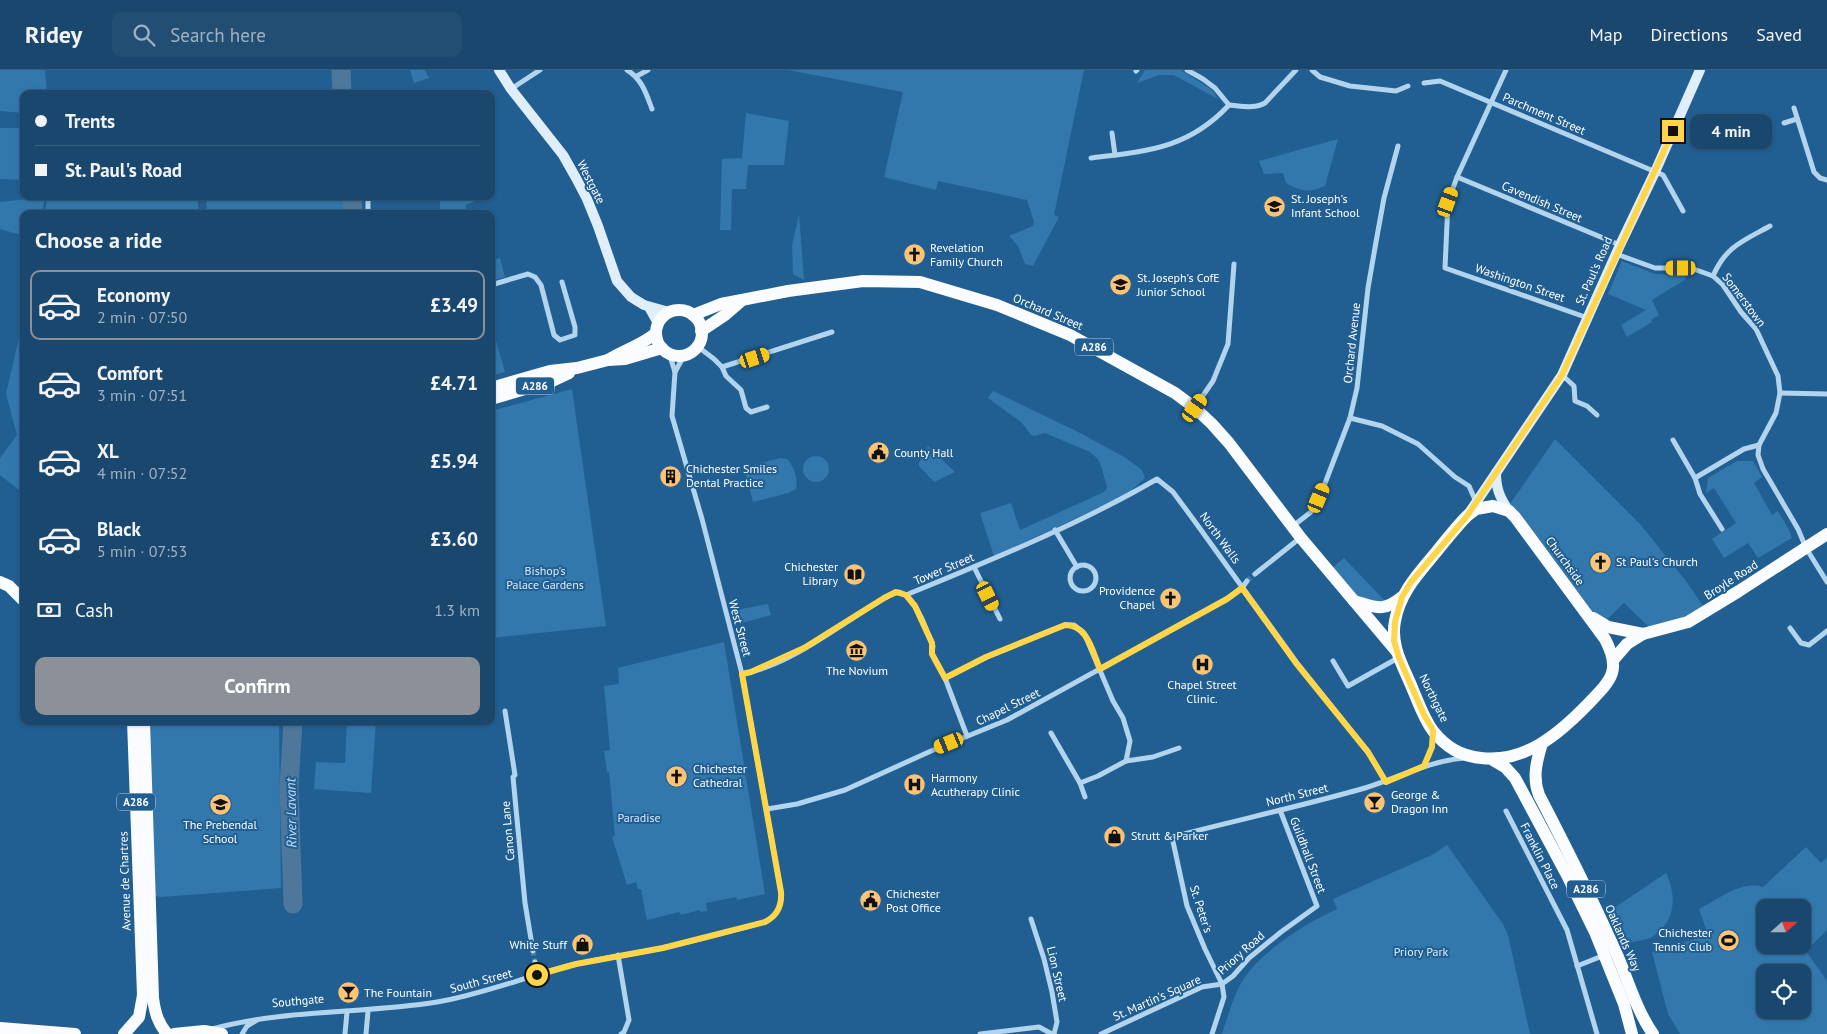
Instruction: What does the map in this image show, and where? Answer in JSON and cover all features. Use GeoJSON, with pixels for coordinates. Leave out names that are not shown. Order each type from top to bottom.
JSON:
{"type":"FeatureCollection","features":[{"type":"Feature","properties":{"kind":"main road","name":"Westgate"},"geometry":{"type":"LineString","coordinates":[[499,70],[511,89],[563,155],[576,178],[598,226],[617,281],[631,297],[649,307],[669,312]]}},
{"type":"Feature","properties":{"kind":"main road","name":"St. Paul's Road"},"geometry":{"type":"LineString","coordinates":[[1402,597],[1411,582],[1473,509],[1562,375],[1700,70]]}},
{"type":"Feature","properties":{"kind":"main road","name":"Orchard Street"},"geometry":{"type":"LineString","coordinates":[[692,315],[721,304],[740,302],[788,291],[863,281],[920,282],[997,305],[1070,335],[1115,358],[1175,393],[1195,408],[1229,443],[1301,538],[1398,655]]}},
{"type":"Feature","properties":{"kind":"main road","name":"Orchard Street"},"geometry":{"type":"LineString","coordinates":[[701,332],[740,302]]}},
{"type":"Feature","properties":{"kind":"main road","name":"Westgate"},"geometry":{"type":"LineString","coordinates":[[649,307],[657,328]]}},
{"type":"Feature","properties":{"kind":"main road"},"geometry":{"type":"LineString","coordinates":[[681,310],[692,315],[700,325],[701,332],[697,346],[685,354],[674,355],[666,351],[659,344],[657,328],[662,317],[669,312],[681,310]]}},
{"type":"Feature","properties":{"kind":"main road","name":"A286"},"geometry":{"type":"LineString","coordinates":[[608,360],[623,350],[641,343],[657,328]]}},
{"type":"Feature","properties":{"kind":"main road","name":"A286"},"geometry":{"type":"LineString","coordinates":[[495,387],[550,372],[666,351]]}},
{"type":"Feature","properties":{"kind":"main road","name":"A286"},"geometry":{"type":"LineString","coordinates":[[495,398],[552,381],[577,368]]}},
{"type":"Feature","properties":{"kind":"main road"},"geometry":{"type":"LineString","coordinates":[[1496,473],[1500,499],[1508,511]]}},
{"type":"Feature","properties":{"kind":"main road"},"geometry":{"type":"LineString","coordinates":[[1473,509],[1493,506],[1508,511]]}},
{"type":"Feature","properties":{"kind":"main road","name":"Churchside"},"geometry":{"type":"LineString","coordinates":[[1508,511],[1515,516],[1605,638],[1614,659]]}},
{"type":"Feature","properties":{"kind":"main road","name":"Broyle Road"},"geometry":{"type":"LineString","coordinates":[[1614,659],[1627,644],[1643,634],[1688,622],[1739,592],[1827,534]]}},
{"type":"Feature","properties":{"kind":"main road"},"geometry":{"type":"LineString","coordinates":[[4,584],[20,587]]}},
{"type":"Feature","properties":{"kind":"main road"},"geometry":{"type":"LineString","coordinates":[[4,584],[20,598]]}},
{"type":"Feature","properties":{"kind":"main road","name":"A286"},"geometry":{"type":"LineString","coordinates":[[1354,601],[1380,608],[1390,605],[1402,597]]}},
{"type":"Feature","properties":{"kind":"main road","name":"Northgate"},"geometry":{"type":"LineString","coordinates":[[1402,597],[1395,622],[1394,641],[1398,655],[1424,715],[1433,730],[1454,750],[1472,757],[1493,760],[1507,758],[1522,754],[1542,743],[1566,724],[1606,684],[1612,673],[1614,659]]}},
{"type":"Feature","properties":{"kind":"main road","name":"Broyle Road"},"geometry":{"type":"LineString","coordinates":[[1583,610],[1602,625],[1643,634]]}},
{"type":"Feature","properties":{"kind":"main road","name":"Avenue de Chartres"},"geometry":{"type":"LineString","coordinates":[[124,1034],[139,1017],[144,995],[133,725]]}},
{"type":"Feature","properties":{"kind":"main road","name":"Avenue de Chartres"},"geometry":{"type":"LineString","coordinates":[[144,725],[153,998],[154,1010],[159,1024],[167,1034]]}},
{"type":"Feature","properties":{"kind":"main road","name":"Oaklands Way"},"geometry":{"type":"LineString","coordinates":[[1542,743],[1536,765],[1535,786],[1578,871],[1641,1013],[1653,1034]]}},
{"type":"Feature","properties":{"kind":"main road","name":"Oaklands Way"},"geometry":{"type":"LineString","coordinates":[[1493,760],[1505,767],[1519,785],[1582,904],[1624,1004],[1632,1034]]}},
{"type":"Feature","properties":{"kind":"main road"},"geometry":{"type":"LineString","coordinates":[[0,1028],[75,1034]]}},
{"type":"Feature","properties":{"kind":"main road","name":"Southgate"},"geometry":{"type":"LineString","coordinates":[[174,1034],[204,1030],[222,1034]]}},
{"type":"Feature","properties":{"kind":"street"},"geometry":{"type":"LineString","coordinates":[[511,89],[540,70]]}},
{"type":"Feature","properties":{"kind":"street"},"geometry":{"type":"LineString","coordinates":[[628,70],[637,76],[652,109]]}},
{"type":"Feature","properties":{"kind":"street"},"geometry":{"type":"LineString","coordinates":[[637,76],[648,70]]}},
{"type":"Feature","properties":{"kind":"street"},"geometry":{"type":"LineString","coordinates":[[1187,70],[1215,88],[1229,105],[1256,107],[1265,103],[1296,70]]}},
{"type":"Feature","properties":{"kind":"street"},"geometry":{"type":"LineString","coordinates":[[1312,70],[1320,77],[1350,86],[1396,91],[1408,86]]}},
{"type":"Feature","properties":{"kind":"street"},"geometry":{"type":"LineString","coordinates":[[1457,177],[1506,70]]}},
{"type":"Feature","properties":{"kind":"street","name":"Parchment Street"},"geometry":{"type":"LineString","coordinates":[[1424,83],[1440,81],[1655,172]]}},
{"type":"Feature","properties":{"kind":"street"},"geometry":{"type":"LineString","coordinates":[[1091,158],[1157,149],[1198,132],[1219,116],[1229,105]]}},
{"type":"Feature","properties":{"kind":"street"},"geometry":{"type":"LineString","coordinates":[[1794,108],[1814,172],[1820,178],[1827,180]]}},
{"type":"Feature","properties":{"kind":"street"},"geometry":{"type":"LineString","coordinates":[[1784,123],[1797,119]]}},
{"type":"Feature","properties":{"kind":"street"},"geometry":{"type":"LineString","coordinates":[[1112,133],[1115,154]]}},
{"type":"Feature","properties":{"kind":"street","name":"Orchard Avenue"},"geometry":{"type":"LineString","coordinates":[[1292,526],[1311,512],[1319,498],[1350,418],[1357,388],[1368,288],[1376,242],[1384,198],[1398,146]]}},
{"type":"Feature","properties":{"kind":"street"},"geometry":{"type":"LineString","coordinates":[[1655,172],[1663,176],[1683,211]]}},
{"type":"Feature","properties":{"kind":"street","name":"Cavendish Street"},"geometry":{"type":"LineString","coordinates":[[1457,177],[1618,250]]}},
{"type":"Feature","properties":{"kind":"street","name":"Washington Street"},"geometry":{"type":"LineString","coordinates":[[1457,177],[1448,202],[1445,268],[1588,318]]}},
{"type":"Feature","properties":{"kind":"street","name":"Somerstown"},"geometry":{"type":"LineString","coordinates":[[1713,276],[1725,254],[1734,246],[1770,226]]}},
{"type":"Feature","properties":{"kind":"street","name":"Somerstown"},"geometry":{"type":"LineString","coordinates":[[1618,250],[1655,268],[1691,268],[1713,276],[1723,285],[1741,312],[1756,329],[1778,376],[1780,393],[1776,413],[1759,445]]}},
{"type":"Feature","properties":{"kind":"street"},"geometry":{"type":"LineString","coordinates":[[1195,408],[1213,381],[1228,344],[1234,264]]}},
{"type":"Feature","properties":{"kind":"street"},"geometry":{"type":"LineString","coordinates":[[495,284],[528,274],[535,277],[541,285],[554,335],[560,340],[575,335],[575,327],[562,282]]}},
{"type":"Feature","properties":{"kind":"street"},"geometry":{"type":"LineString","coordinates":[[722,367],[832,332]]}},
{"type":"Feature","properties":{"kind":"street"},"geometry":{"type":"LineString","coordinates":[[697,346],[714,359],[722,367],[726,376],[741,390],[746,408],[751,412],[767,407]]}},
{"type":"Feature","properties":{"kind":"street","name":"West Street"},"geometry":{"type":"LineString","coordinates":[[666,351],[675,372]]}},
{"type":"Feature","properties":{"kind":"street","name":"West Street"},"geometry":{"type":"LineString","coordinates":[[685,354],[675,372],[672,416],[702,519],[742,674],[781,892],[781,904],[771,918]]}},
{"type":"Feature","properties":{"kind":"street"},"geometry":{"type":"LineString","coordinates":[[1562,375],[1574,386],[1576,401],[1588,406],[1598,415]]}},
{"type":"Feature","properties":{"kind":"street"},"geometry":{"type":"LineString","coordinates":[[1780,393],[1827,394]]}},
{"type":"Feature","properties":{"kind":"street"},"geometry":{"type":"LineString","coordinates":[[1350,418],[1382,426],[1418,444],[1436,461],[1469,486],[1473,509]]}},
{"type":"Feature","properties":{"kind":"street"},"geometry":{"type":"LineString","coordinates":[[1672,440],[1695,478],[1700,494],[1722,529]]}},
{"type":"Feature","properties":{"kind":"street"},"geometry":{"type":"LineString","coordinates":[[1695,478],[1744,449],[1759,445],[1758,455],[1763,469],[1798,529],[1806,548],[1827,582]]}},
{"type":"Feature","properties":{"kind":"street","name":"Tower Street"},"geometry":{"type":"LineString","coordinates":[[742,674],[751,672],[804,648],[890,595],[899,592],[906,595],[974,567],[1127,497],[1157,479]]}},
{"type":"Feature","properties":{"kind":"street","name":"North Walls"},"geometry":{"type":"LineString","coordinates":[[1157,479],[1172,492],[1218,552],[1296,663],[1368,752],[1386,782]]}},
{"type":"Feature","properties":{"kind":"street"},"geometry":{"type":"LineString","coordinates":[[1056,530],[1077,567]]}},
{"type":"Feature","properties":{"kind":"street"},"geometry":{"type":"LineString","coordinates":[[1255,574],[1301,538]]}},
{"type":"Feature","properties":{"kind":"street"},"geometry":{"type":"LineString","coordinates":[[1086,566],[1093,570],[1096,581],[1089,589],[1078,590],[1072,584],[1072,572],[1077,567],[1086,566]]}},
{"type":"Feature","properties":{"kind":"street"},"geometry":{"type":"LineString","coordinates":[[974,567],[1000,619]]}},
{"type":"Feature","properties":{"kind":"street"},"geometry":{"type":"LineString","coordinates":[[1242,588],[1247,581]]}},
{"type":"Feature","properties":{"kind":"street","name":"Chapel Street"},"geometry":{"type":"LineString","coordinates":[[767,809],[797,804],[845,790],[1007,720],[1032,708],[1227,599],[1242,588]]}},
{"type":"Feature","properties":{"kind":"street"},"geometry":{"type":"LineString","coordinates":[[906,595],[922,619],[933,646],[932,654],[945,678],[967,736]]}},
{"type":"Feature","properties":{"kind":"street"},"geometry":{"type":"LineString","coordinates":[[945,678],[986,657],[1065,625],[1074,625],[1084,633],[1113,701],[1128,730],[1129,748],[1126,761]]}},
{"type":"Feature","properties":{"kind":"street"},"geometry":{"type":"LineString","coordinates":[[1790,628],[1801,643],[1809,645],[1827,632]]}},
{"type":"Feature","properties":{"kind":"street"},"geometry":{"type":"LineString","coordinates":[[1333,661],[1348,686],[1398,655]]}},
{"type":"Feature","properties":{"kind":"street","name":"Canon Lane"},"geometry":{"type":"LineString","coordinates":[[504,711],[515,775],[513,777],[525,903],[533,951]]}},
{"type":"Feature","properties":{"kind":"street"},"geometry":{"type":"LineString","coordinates":[[1424,766],[1432,747],[1433,730]]}},
{"type":"Feature","properties":{"kind":"street"},"geometry":{"type":"LineString","coordinates":[[1051,733],[1080,783],[1085,797]]}},
{"type":"Feature","properties":{"kind":"street"},"geometry":{"type":"LineString","coordinates":[[1080,783],[1126,761],[1153,757],[1179,748]]}},
{"type":"Feature","properties":{"kind":"street","name":"North Street"},"geometry":{"type":"LineString","coordinates":[[1172,837],[1386,782],[1441,761],[1472,757]]}},
{"type":"Feature","properties":{"kind":"street","name":"Guildhall Street"},"geometry":{"type":"LineString","coordinates":[[1280,810],[1317,906]]}},
{"type":"Feature","properties":{"kind":"street","name":"Franklin Place"},"geometry":{"type":"LineString","coordinates":[[1506,811],[1567,930],[1597,1034]]}},
{"type":"Feature","properties":{"kind":"street","name":"St. Peter's"},"geometry":{"type":"LineString","coordinates":[[1172,837],[1187,906],[1222,984]]}},
{"type":"Feature","properties":{"kind":"street","name":"Priory Road"},"geometry":{"type":"LineString","coordinates":[[1212,1034],[1224,997],[1222,984],[1233,976],[1249,958],[1317,906]]}},
{"type":"Feature","properties":{"kind":"street","name":"South Street"},"geometry":{"type":"LineString","coordinates":[[339,1012],[368,1011],[481,993],[537,975],[618,955],[663,948],[765,922],[771,918]]}},
{"type":"Feature","properties":{"kind":"street","name":"Lion Street"},"geometry":{"type":"LineString","coordinates":[[1032,918],[1052,992],[1057,1022],[1053,1034]]}},
{"type":"Feature","properties":{"kind":"street"},"geometry":{"type":"LineString","coordinates":[[618,955],[629,1020],[624,1032],[621,1034]]}},
{"type":"Feature","properties":{"kind":"street"},"geometry":{"type":"LineString","coordinates":[[1578,966],[1605,955]]}},
{"type":"Feature","properties":{"kind":"street"},"geometry":{"type":"LineString","coordinates":[[535,962],[537,975]]}},
{"type":"Feature","properties":{"kind":"street","name":"St. Martin's Square"},"geometry":{"type":"LineString","coordinates":[[1100,1034],[1202,988],[1222,984]]}},
{"type":"Feature","properties":{"kind":"street"},"geometry":{"type":"LineString","coordinates":[[366,1034],[368,1011]]}},
{"type":"Feature","properties":{"kind":"street","name":"Southgate"},"geometry":{"type":"LineString","coordinates":[[204,1030],[260,1018],[339,1012]]}},
{"type":"Feature","properties":{"kind":"street"},"geometry":{"type":"LineString","coordinates":[[345,1034],[347,1012]]}},
{"type":"Feature","properties":{"kind":"street","name":"Southgate"},"geometry":{"type":"LineString","coordinates":[[242,1034],[247,1026],[260,1018]]}},
{"type":"Feature","properties":{"kind":"street"},"geometry":{"type":"LineString","coordinates":[[980,1034],[1039,1027],[1053,1034]]}},
{"type":"Feature","properties":{"kind":"green space"},"geometry":{"type":"Polygon","coordinates":[[[0,70],[45,70],[47,90],[20,90],[20,113],[0,111],[0,70]]]}},
{"type":"Feature","properties":{"kind":"green space"},"geometry":{"type":"Polygon","coordinates":[[[410,70],[425,70],[429,78],[414,83],[410,70]]]}},
{"type":"Feature","properties":{"kind":"green space"},"geometry":{"type":"Polygon","coordinates":[[[788,70],[1084,70],[1054,215],[1059,217],[1033,266],[1025,264],[1018,246],[1009,236],[1033,226],[1034,222],[1027,200],[938,181],[936,190],[884,177],[903,92],[788,70]]]}},
{"type":"Feature","properties":{"kind":"green space"},"geometry":{"type":"Polygon","coordinates":[[[1145,70],[1181,70],[1212,90],[1218,99],[1174,75],[1159,75],[1137,83],[1145,70]]]}},
{"type":"Feature","properties":{"kind":"green space"},"geometry":{"type":"Polygon","coordinates":[[[746,113],[789,121],[784,165],[748,165],[746,189],[732,189],[731,230],[720,230],[722,159],[742,158],[746,113]]]}},
{"type":"Feature","properties":{"kind":"green space"},"geometry":{"type":"Polygon","coordinates":[[[0,128],[20,128],[20,180],[0,179],[0,128]]]}},
{"type":"Feature","properties":{"kind":"green space"},"geometry":{"type":"Polygon","coordinates":[[[1338,139],[1325,186],[1314,190],[1301,190],[1286,183],[1283,173],[1264,174],[1259,161],[1338,139]]]}},
{"type":"Feature","properties":{"kind":"green space"},"geometry":{"type":"Polygon","coordinates":[[[44,200],[43,210],[20,210],[20,235],[0,229],[0,202],[44,200]]]}},
{"type":"Feature","properties":{"kind":"green space"},"geometry":{"type":"Polygon","coordinates":[[[47,200],[197,200],[199,210],[45,210],[47,200]]]}},
{"type":"Feature","properties":{"kind":"green space"},"geometry":{"type":"Polygon","coordinates":[[[206,200],[360,200],[362,210],[207,210],[206,200]]]}},
{"type":"Feature","properties":{"kind":"green space"},"geometry":{"type":"Polygon","coordinates":[[[440,200],[478,200],[465,205],[467,210],[440,210],[440,200]]]}},
{"type":"Feature","properties":{"kind":"green space"},"geometry":{"type":"Polygon","coordinates":[[[799,214],[804,280],[793,274],[792,246],[799,214]]]}},
{"type":"Feature","properties":{"kind":"green space"},"geometry":{"type":"Polygon","coordinates":[[[500,258],[505,277],[495,280],[495,260],[500,258]]]}},
{"type":"Feature","properties":{"kind":"green space"},"geometry":{"type":"Polygon","coordinates":[[[1622,261],[1655,274],[1685,275],[1686,279],[1652,300],[1659,315],[1651,320],[1652,322],[1627,337],[1621,325],[1646,310],[1608,294],[1622,261]]]}},
{"type":"Feature","properties":{"kind":"green space"},"geometry":{"type":"Polygon","coordinates":[[[20,333],[20,491],[0,475],[0,458],[17,435],[6,394],[20,333]]]}},
{"type":"Feature","properties":{"kind":"green space"},"geometry":{"type":"Polygon","coordinates":[[[495,337],[505,372],[495,375],[495,337]]]}},
{"type":"Feature","properties":{"kind":"green space","name":"Bishop's Palace Gardens"},"geometry":{"type":"Polygon","coordinates":[[[572,389],[606,626],[495,638],[495,410],[572,389]]]}},
{"type":"Feature","properties":{"kind":"green space"},"geometry":{"type":"Polygon","coordinates":[[[993,391],[1080,433],[1126,458],[1142,470],[1145,478],[1125,496],[994,556],[980,513],[1011,503],[1020,530],[1102,493],[1107,487],[1098,459],[1090,452],[1045,433],[1031,435],[1022,423],[988,398],[993,391]]]}},
{"type":"Feature","properties":{"kind":"green space"},"geometry":{"type":"Polygon","coordinates":[[[1555,439],[1640,524],[1686,581],[1703,606],[1685,619],[1649,627],[1624,603],[1604,622],[1596,617],[1510,504],[1555,439]]]}},
{"type":"Feature","properties":{"kind":"green space"},"geometry":{"type":"Polygon","coordinates":[[[928,446],[955,472],[934,482],[919,466],[928,446]]]}},
{"type":"Feature","properties":{"kind":"green space"},"geometry":{"type":"Polygon","coordinates":[[[816,456],[825,460],[829,469],[825,478],[816,482],[807,478],[803,469],[807,460],[816,456]]]}},
{"type":"Feature","properties":{"kind":"green space"},"geometry":{"type":"Polygon","coordinates":[[[780,458],[787,459],[792,465],[796,477],[796,489],[788,493],[753,502],[744,468],[780,458]]]}},
{"type":"Feature","properties":{"kind":"green space"},"geometry":{"type":"Polygon","coordinates":[[[1737,461],[1753,461],[1762,477],[1754,483],[1772,515],[1778,511],[1792,538],[1758,558],[1748,543],[1724,558],[1712,539],[1736,523],[1714,488],[1706,493],[1708,478],[1737,461]]]}},
{"type":"Feature","properties":{"kind":"green space"},"geometry":{"type":"Polygon","coordinates":[[[1344,558],[1386,602],[1357,599],[1332,568],[1344,558]]]}},
{"type":"Feature","properties":{"kind":"green space"},"geometry":{"type":"Polygon","coordinates":[[[768,604],[771,615],[742,623],[736,610],[768,604]]]}},
{"type":"Feature","properties":{"kind":"green space","name":"Paradise"},"geometry":{"type":"Polygon","coordinates":[[[724,642],[765,894],[737,900],[736,897],[706,903],[707,911],[700,912],[700,910],[681,915],[679,912],[647,920],[641,889],[638,889],[636,882],[627,885],[612,837],[615,836],[609,772],[607,772],[604,751],[610,750],[604,686],[619,684],[618,668],[724,642]]]}},
{"type":"Feature","properties":{"kind":"green space","name":"The Prebendal School"},"geometry":{"type":"Polygon","coordinates":[[[150,725],[279,725],[281,888],[161,897],[151,895],[150,725]]]}},
{"type":"Feature","properties":{"kind":"green space"},"geometry":{"type":"Polygon","coordinates":[[[347,725],[376,725],[371,793],[314,789],[316,762],[345,763],[347,725]]]}},
{"type":"Feature","properties":{"kind":"green space","name":"Priory Park"},"geometry":{"type":"Polygon","coordinates":[[[1447,845],[1503,924],[1508,935],[1530,1034],[1222,1034],[1239,987],[1257,963],[1282,941],[1337,909],[1333,899],[1432,855],[1447,845]]]}},
{"type":"Feature","properties":{"kind":"green space","name":"Chichester Tennis Club"},"geometry":{"type":"Polygon","coordinates":[[[1806,847],[1821,863],[1827,857],[1827,930],[1811,946],[1811,899],[1756,899],[1756,954],[1808,954],[1827,981],[1827,1034],[1680,1034],[1668,1014],[1652,952],[1708,935],[1699,909],[1738,888],[1763,887],[1806,847]]]}},
{"type":"Feature","properties":{"kind":"green space"},"geometry":{"type":"Polygon","coordinates":[[[1666,873],[1670,882],[1673,899],[1670,916],[1666,924],[1652,937],[1629,943],[1614,908],[1666,873]]]}},
{"type":"Feature","properties":{"kind":"waterway","name":"River Lavant"},"geometry":{"type":"LineString","coordinates":[[341,70],[342,90]]}},
{"type":"Feature","properties":{"kind":"waterway","name":"River Lavant"},"geometry":{"type":"LineString","coordinates":[[352,200],[353,210]]}},
{"type":"Feature","properties":{"kind":"waterway","name":"River Lavant"},"geometry":{"type":"LineString","coordinates":[[293,725],[289,787],[293,904]]}},
{"type":"Feature","properties":{"kind":"tunnel"},"geometry":{"type":"LineString","coordinates":[[1247,581],[1255,574]]}},
{"type":"Feature","properties":{"kind":"tunnel"},"geometry":{"type":"LineString","coordinates":[[533,951],[535,962]]}},
{"type":"Feature","properties":{"kind":"place","name":"St. Joseph's Infant School"},"geometry":{"type":"Point","coordinates":[1275,206]}},
{"type":"Feature","properties":{"kind":"place","name":"Revelation Family Church"},"geometry":{"type":"Point","coordinates":[914,255]}},
{"type":"Feature","properties":{"kind":"place","name":"St. Joseph's CofE Junior School"},"geometry":{"type":"Point","coordinates":[1121,285]}},
{"type":"Feature","properties":{"kind":"place","name":"County Hall"},"geometry":{"type":"Point","coordinates":[878,453]}},
{"type":"Feature","properties":{"kind":"place","name":"Chichester Smiles Dental Practice"},"geometry":{"type":"Point","coordinates":[670,476]}},
{"type":"Feature","properties":{"kind":"place","name":"St Paul's Church"},"geometry":{"type":"Point","coordinates":[1600,562]}},
{"type":"Feature","properties":{"kind":"place","name":"Chichester Library"},"geometry":{"type":"Point","coordinates":[854,574]}},
{"type":"Feature","properties":{"kind":"place","name":"Providence Chapel"},"geometry":{"type":"Point","coordinates":[1171,598]}},
{"type":"Feature","properties":{"kind":"place","name":"The Novium"},"geometry":{"type":"Point","coordinates":[857,650]}},
{"type":"Feature","properties":{"kind":"place","name":"Chapel Street Clinic."},"geometry":{"type":"Point","coordinates":[1202,664]}},
{"type":"Feature","properties":{"kind":"place","name":"Chichester Cathedral"},"geometry":{"type":"Point","coordinates":[677,776]}},
{"type":"Feature","properties":{"kind":"place","name":"Harmony Acutherapy Clinic"},"geometry":{"type":"Point","coordinates":[915,785]}},
{"type":"Feature","properties":{"kind":"place","name":"George & Dragon Inn"},"geometry":{"type":"Point","coordinates":[1375,802]}},
{"type":"Feature","properties":{"kind":"place","name":"The Prebendal School"},"geometry":{"type":"Point","coordinates":[220,804]}},
{"type":"Feature","properties":{"kind":"place","name":"Strutt & Parker"},"geometry":{"type":"Point","coordinates":[1115,836]}},
{"type":"Feature","properties":{"kind":"place","name":"Chichester Post Office"},"geometry":{"type":"Point","coordinates":[870,901]}},
{"type":"Feature","properties":{"kind":"place","name":"Chichester Tennis Club"},"geometry":{"type":"Point","coordinates":[1728,940]}},
{"type":"Feature","properties":{"kind":"place","name":"White Stuff"},"geometry":{"type":"Point","coordinates":[583,945]}},
{"type":"Feature","properties":{"kind":"place","name":"The Fountain"},"geometry":{"type":"Point","coordinates":[348,993]}},
{"type":"Feature","properties":{"kind":"route"},"geometry":{"type":"LineString","coordinates":[[537,975],[576,964],[663,948],[765,922],[774,915],[781,904],[781,892],[742,674],[788,657],[896,592],[906,595],[915,606],[932,643],[932,654],[945,678],[986,657],[1065,625],[1074,625],[1084,633],[1100,669],[1227,599],[1242,588],[1296,663],[1368,752],[1386,782],[1424,766],[1434,740],[1433,730],[1424,715],[1399,658],[1394,641],[1395,622],[1402,597],[1411,582],[1467,516],[1562,375],[1673,131]]}}]}
